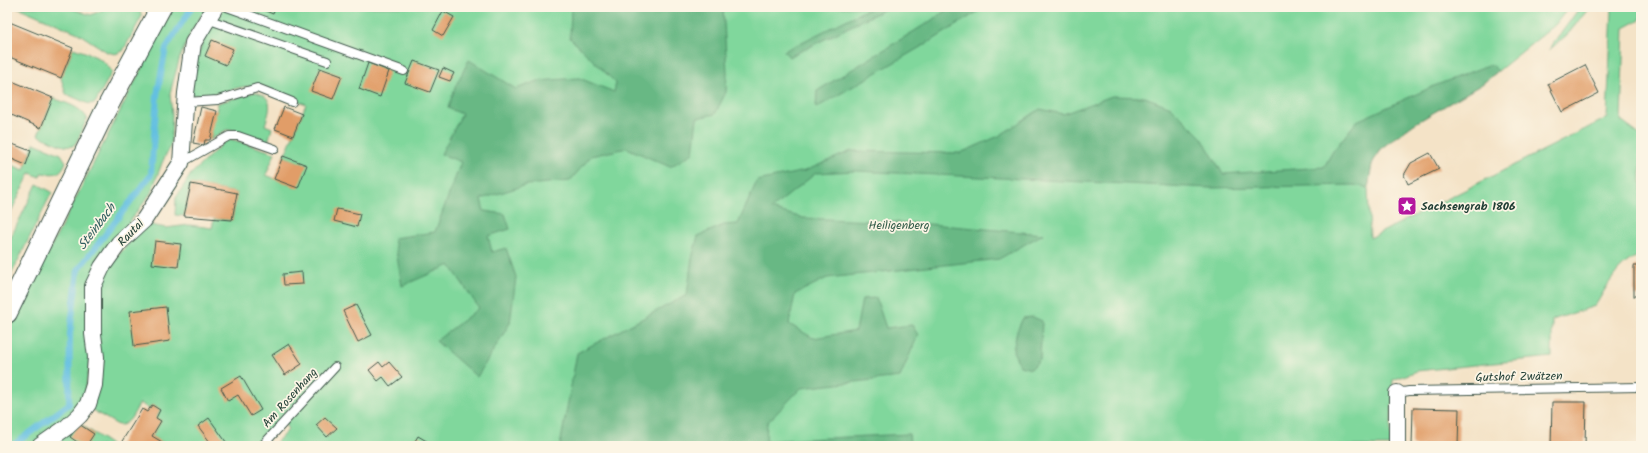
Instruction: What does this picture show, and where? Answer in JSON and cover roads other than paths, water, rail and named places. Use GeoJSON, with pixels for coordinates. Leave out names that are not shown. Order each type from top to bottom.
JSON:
{"type":"FeatureCollection","features":[{"type":"Feature","properties":{"kind":"street"},"geometry":{"type":"LineString","coordinates":[[7,313],[103,115],[161,7]]}},
{"type":"Feature","properties":{"kind":"street","name":"Rautal"},"geometry":{"type":"LineString","coordinates":[[40,446],[67,427],[80,415],[88,404],[94,385],[96,357],[93,334],[93,286],[102,267],[119,243],[144,220],[181,163],[193,43],[211,13]]}},
{"type":"Feature","properties":{"kind":"street"},"geometry":{"type":"LineString","coordinates":[[1397,393],[1397,446]]}},
{"type":"Feature","properties":{"kind":"lane"},"geometry":{"type":"LineString","coordinates":[[227,7],[404,71]]}},
{"type":"Feature","properties":{"kind":"lane"},"geometry":{"type":"LineString","coordinates":[[211,13],[327,61]]}},
{"type":"Feature","properties":{"kind":"lane"},"geometry":{"type":"LineString","coordinates":[[186,102],[218,100],[257,88],[292,102]]}},
{"type":"Feature","properties":{"kind":"lane"},"geometry":{"type":"LineString","coordinates":[[181,163],[229,136],[238,136],[275,149]]}},
{"type":"Feature","properties":{"kind":"lane","name":"Am Rosenhang"},"geometry":{"type":"LineString","coordinates":[[262,446],[335,367]]}},
{"type":"Feature","properties":{"kind":"lane","name":"Gutshof Zwätzen"},"geometry":{"type":"LineString","coordinates":[[1397,393],[1409,391],[1641,387]]}},
{"type":"Feature","properties":{"kind":"waterway","name":"Steinbach"},"geometry":{"type":"LineString","coordinates":[[12,446],[69,404],[70,333],[78,270],[151,175],[157,95],[166,48],[192,7]]}},
{"type":"Feature","properties":{"kind":"place","name":"Sachsengrab 1806"},"geometry":{"type":"Point","coordinates":[1407,206]}},
{"type":"Feature","properties":{"kind":"park label","name":"Heiligenberg"},"geometry":{"type":"Point","coordinates":[899,225]}}]}
